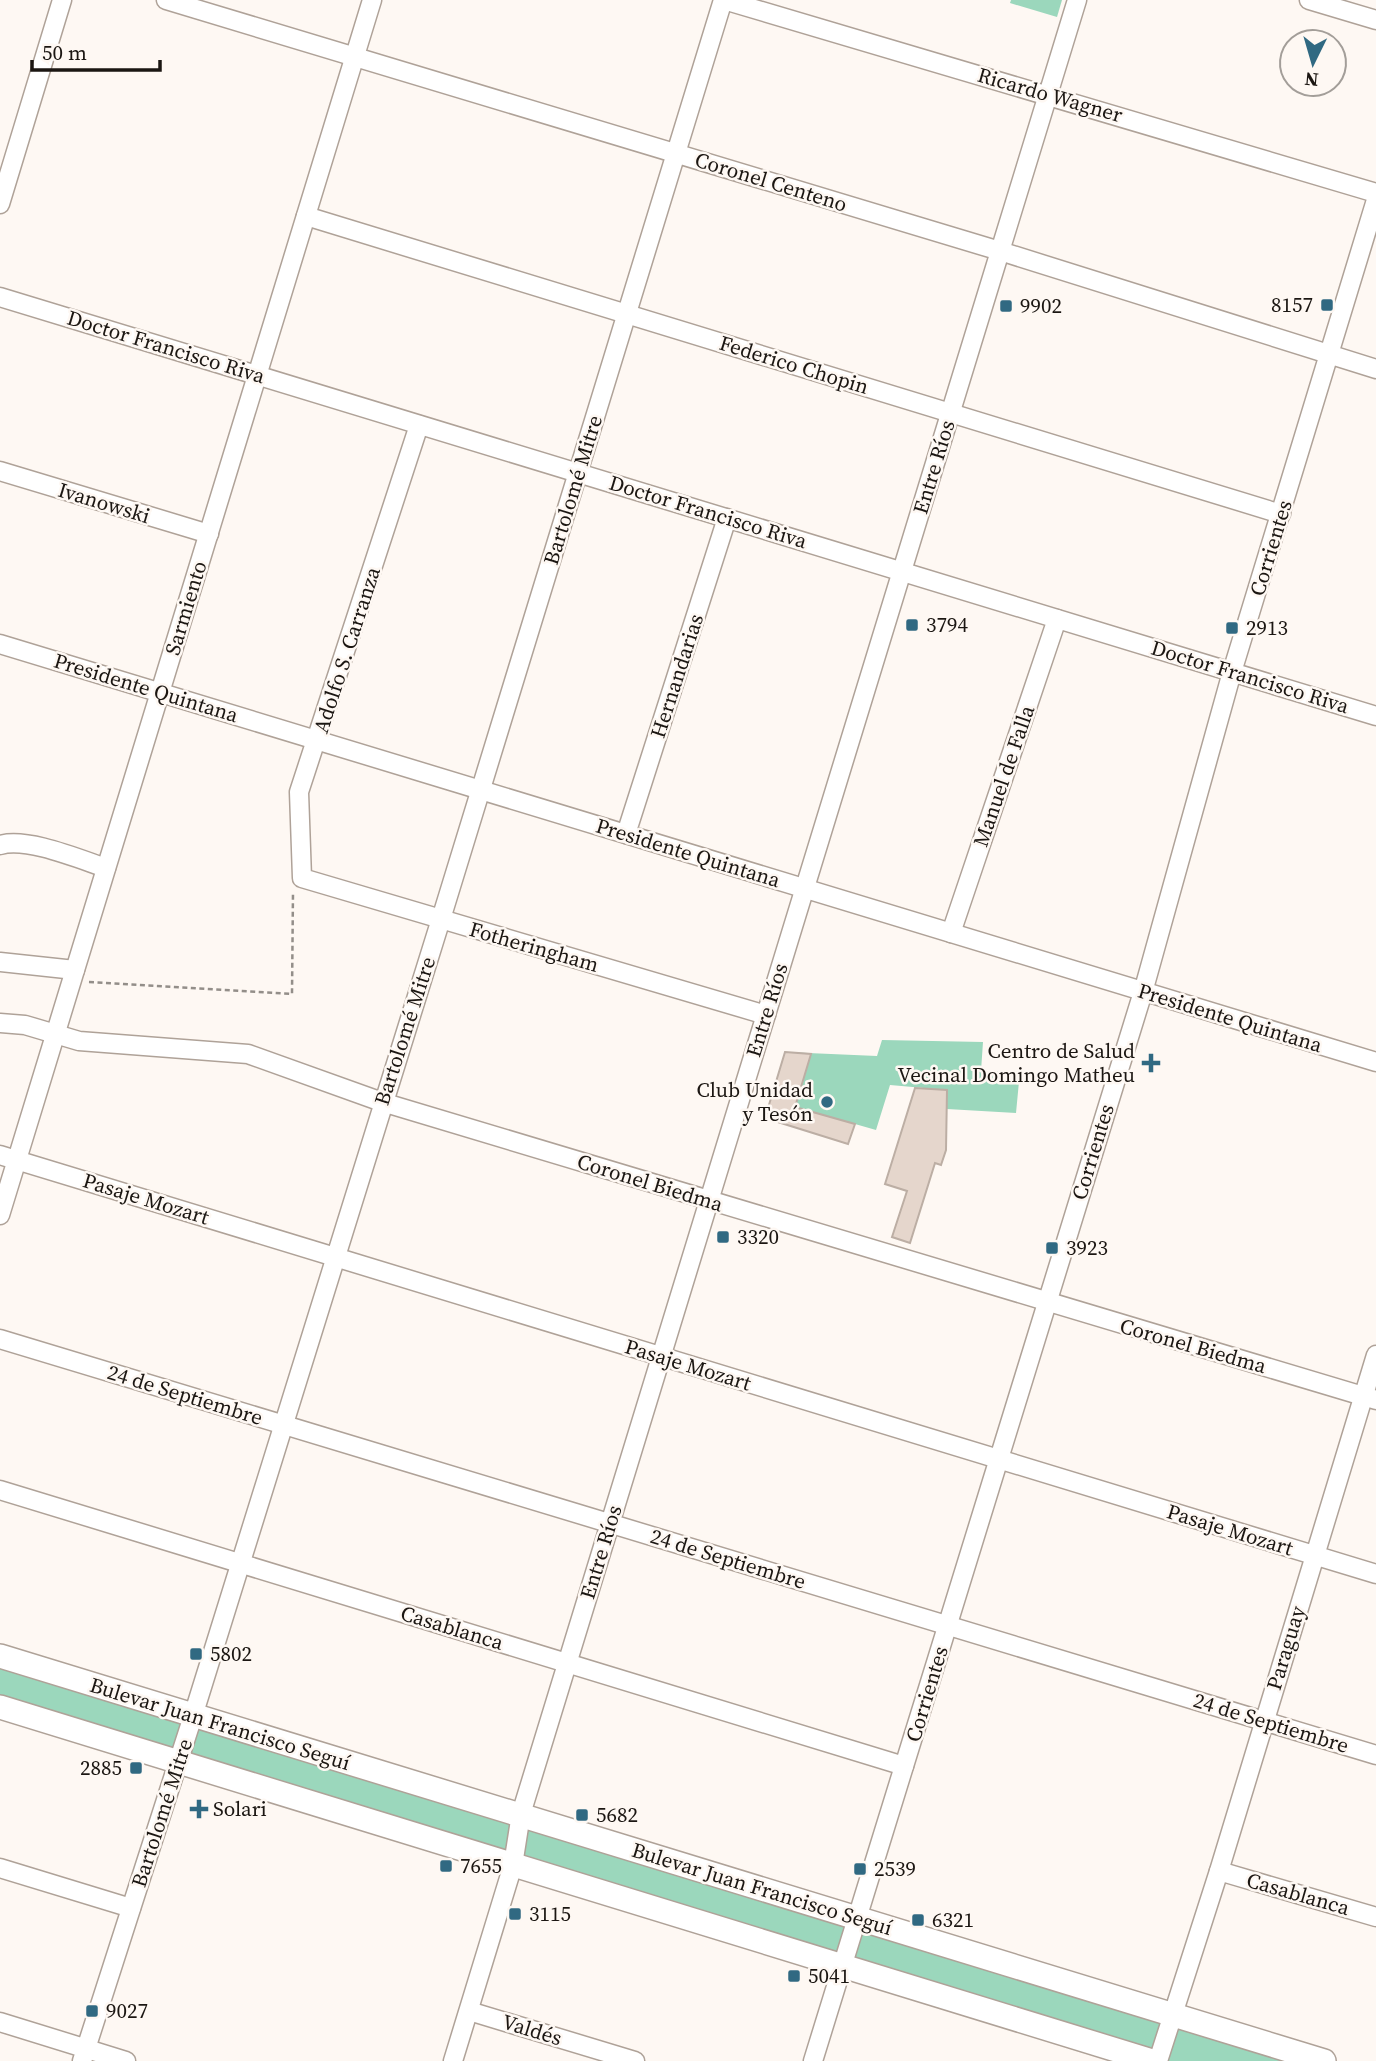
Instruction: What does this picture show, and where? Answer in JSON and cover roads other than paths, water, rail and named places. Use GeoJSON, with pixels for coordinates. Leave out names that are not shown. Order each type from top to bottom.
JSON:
{"type":"FeatureCollection","features":[{"type":"Feature","properties":{"kind":"main road","name":"Bulevar Juan Francisco Seguí"},"geometry":{"type":"LineString","coordinates":[[0,1656],[1324,2061]]}},
{"type":"Feature","properties":{"kind":"main road"},"geometry":{"type":"LineString","coordinates":[[0,1707],[1152,2061]]}},
{"type":"Feature","properties":{"kind":"street"},"geometry":{"type":"LineString","coordinates":[[0,204],[62,0]]}},
{"type":"Feature","properties":{"kind":"street","name":"Coronel Centeno"},"geometry":{"type":"LineString","coordinates":[[166,0],[1000,251],[1376,369]]}},
{"type":"Feature","properties":{"kind":"street","name":"Sarmiento"},"geometry":{"type":"LineString","coordinates":[[0,1215],[8,1158],[56,1033],[372,0]]}},
{"type":"Feature","properties":{"kind":"street","name":"Ricardo Wagner"},"geometry":{"type":"LineString","coordinates":[[723,0],[1376,193]]}},
{"type":"Feature","properties":{"kind":"street","name":"Bartolomé Mitre"},"geometry":{"type":"LineString","coordinates":[[84,2055],[193,1716],[441,919],[723,0]]}},
{"type":"Feature","properties":{"kind":"street","name":"Entre Ríos"},"geometry":{"type":"LineString","coordinates":[[453,2061],[513,1865],[521,1814],[1077,0]]}},
{"type":"Feature","properties":{"kind":"street"},"geometry":{"type":"LineString","coordinates":[[1309,0],[1376,20]]}},
{"type":"Feature","properties":{"kind":"street","name":"Corrientes"},"geometry":{"type":"LineString","coordinates":[[813,2061],[1143,992],[1232,672],[1376,200]]}},
{"type":"Feature","properties":{"kind":"street","name":"Federico Chopin"},"geometry":{"type":"LineString","coordinates":[[306,216],[1281,514]]}},
{"type":"Feature","properties":{"kind":"street","name":"Doctor Francisco Riva"},"geometry":{"type":"LineString","coordinates":[[0,297],[1376,716]]}},
{"type":"Feature","properties":{"kind":"street","name":"Adolfo S. Carranza"},"geometry":{"type":"LineString","coordinates":[[302,877],[299,792],[419,425]]}},
{"type":"Feature","properties":{"kind":"street","name":"Ivanowski"},"geometry":{"type":"LineString","coordinates":[[0,471],[209,534]]}},
{"type":"Feature","properties":{"kind":"street","name":"Hernandarias"},"geometry":{"type":"LineString","coordinates":[[626,834],[727,518]]}},
{"type":"Feature","properties":{"kind":"street","name":"Manuel de Falla"},"geometry":{"type":"LineString","coordinates":[[951,933],[1057,619]]}},
{"type":"Feature","properties":{"kind":"street","name":"Presidente Quintana"},"geometry":{"type":"LineString","coordinates":[[0,644],[1376,1062]]}},
{"type":"Feature","properties":{"kind":"street"},"geometry":{"type":"LineString","coordinates":[[0,845],[9,842],[55,851],[106,868]]}},
{"type":"Feature","properties":{"kind":"street","name":"Fotheringham"},"geometry":{"type":"LineString","coordinates":[[302,877],[766,1015]]}},
{"type":"Feature","properties":{"kind":"street"},"geometry":{"type":"LineString","coordinates":[[0,962],[73,975]]}},
{"type":"Feature","properties":{"kind":"street","name":"Coronel Biedma"},"geometry":{"type":"LineString","coordinates":[[0,1023],[56,1033],[79,1041],[248,1054],[382,1102],[1370,1398]]}},
{"type":"Feature","properties":{"kind":"street","name":"Pasaje Mozart"},"geometry":{"type":"LineString","coordinates":[[8,1158],[1376,1574]]}},
{"type":"Feature","properties":{"kind":"street","name":"24 de Septiembre"},"geometry":{"type":"LineString","coordinates":[[0,1339],[1376,1755]]}},
{"type":"Feature","properties":{"kind":"street","name":"Paraguay"},"geometry":{"type":"LineString","coordinates":[[1158,2061],[1219,1871],[1314,1556],[1370,1398],[1376,1355]]}},
{"type":"Feature","properties":{"kind":"street","name":"Casablanca"},"geometry":{"type":"LineString","coordinates":[[0,1490],[904,1766]]}},
{"type":"Feature","properties":{"kind":"street"},"geometry":{"type":"LineString","coordinates":[[0,1868],[131,1908]]}},
{"type":"Feature","properties":{"kind":"street","name":"Casablanca"},"geometry":{"type":"LineString","coordinates":[[1219,1871],[1376,1917]]}},
{"type":"Feature","properties":{"kind":"street","name":"Valdés"},"geometry":{"type":"LineString","coordinates":[[469,2011],[635,2061]]}},
{"type":"Feature","properties":{"kind":"street"},"geometry":{"type":"LineString","coordinates":[[0,2022],[84,2055],[126,2061]]}},
{"type":"Feature","properties":{"kind":"place","name":"8157"},"geometry":{"type":"Point","coordinates":[1327,305]}},
{"type":"Feature","properties":{"kind":"place","name":"9902"},"geometry":{"type":"Point","coordinates":[1006,306]}},
{"type":"Feature","properties":{"kind":"place","name":"3794"},"geometry":{"type":"Point","coordinates":[912,625]}},
{"type":"Feature","properties":{"kind":"place","name":"2913"},"geometry":{"type":"Point","coordinates":[1232,628]}},
{"type":"Feature","properties":{"kind":"place","name":"Centro de Salud Vecinal Domingo Matheu"},"geometry":{"type":"Point","coordinates":[1151,1063]}},
{"type":"Feature","properties":{"kind":"place","name":"Club Unidad y Tesón"},"geometry":{"type":"Point","coordinates":[827,1102]}},
{"type":"Feature","properties":{"kind":"place","name":"3320"},"geometry":{"type":"Point","coordinates":[723,1237]}},
{"type":"Feature","properties":{"kind":"place","name":"3923"},"geometry":{"type":"Point","coordinates":[1052,1248]}},
{"type":"Feature","properties":{"kind":"place","name":"5802"},"geometry":{"type":"Point","coordinates":[196,1654]}},
{"type":"Feature","properties":{"kind":"place","name":"2885"},"geometry":{"type":"Point","coordinates":[136,1768]}},
{"type":"Feature","properties":{"kind":"place","name":"Solari"},"geometry":{"type":"Point","coordinates":[199,1809]}},
{"type":"Feature","properties":{"kind":"place","name":"5682"},"geometry":{"type":"Point","coordinates":[582,1815]}},
{"type":"Feature","properties":{"kind":"place","name":"7655"},"geometry":{"type":"Point","coordinates":[446,1866]}},
{"type":"Feature","properties":{"kind":"place","name":"2539"},"geometry":{"type":"Point","coordinates":[860,1869]}},
{"type":"Feature","properties":{"kind":"place","name":"3115"},"geometry":{"type":"Point","coordinates":[515,1914]}},
{"type":"Feature","properties":{"kind":"place","name":"6321"},"geometry":{"type":"Point","coordinates":[918,1920]}},
{"type":"Feature","properties":{"kind":"place","name":"5041"},"geometry":{"type":"Point","coordinates":[794,1976]}},
{"type":"Feature","properties":{"kind":"place","name":"9027"},"geometry":{"type":"Point","coordinates":[92,2011]}}]}
